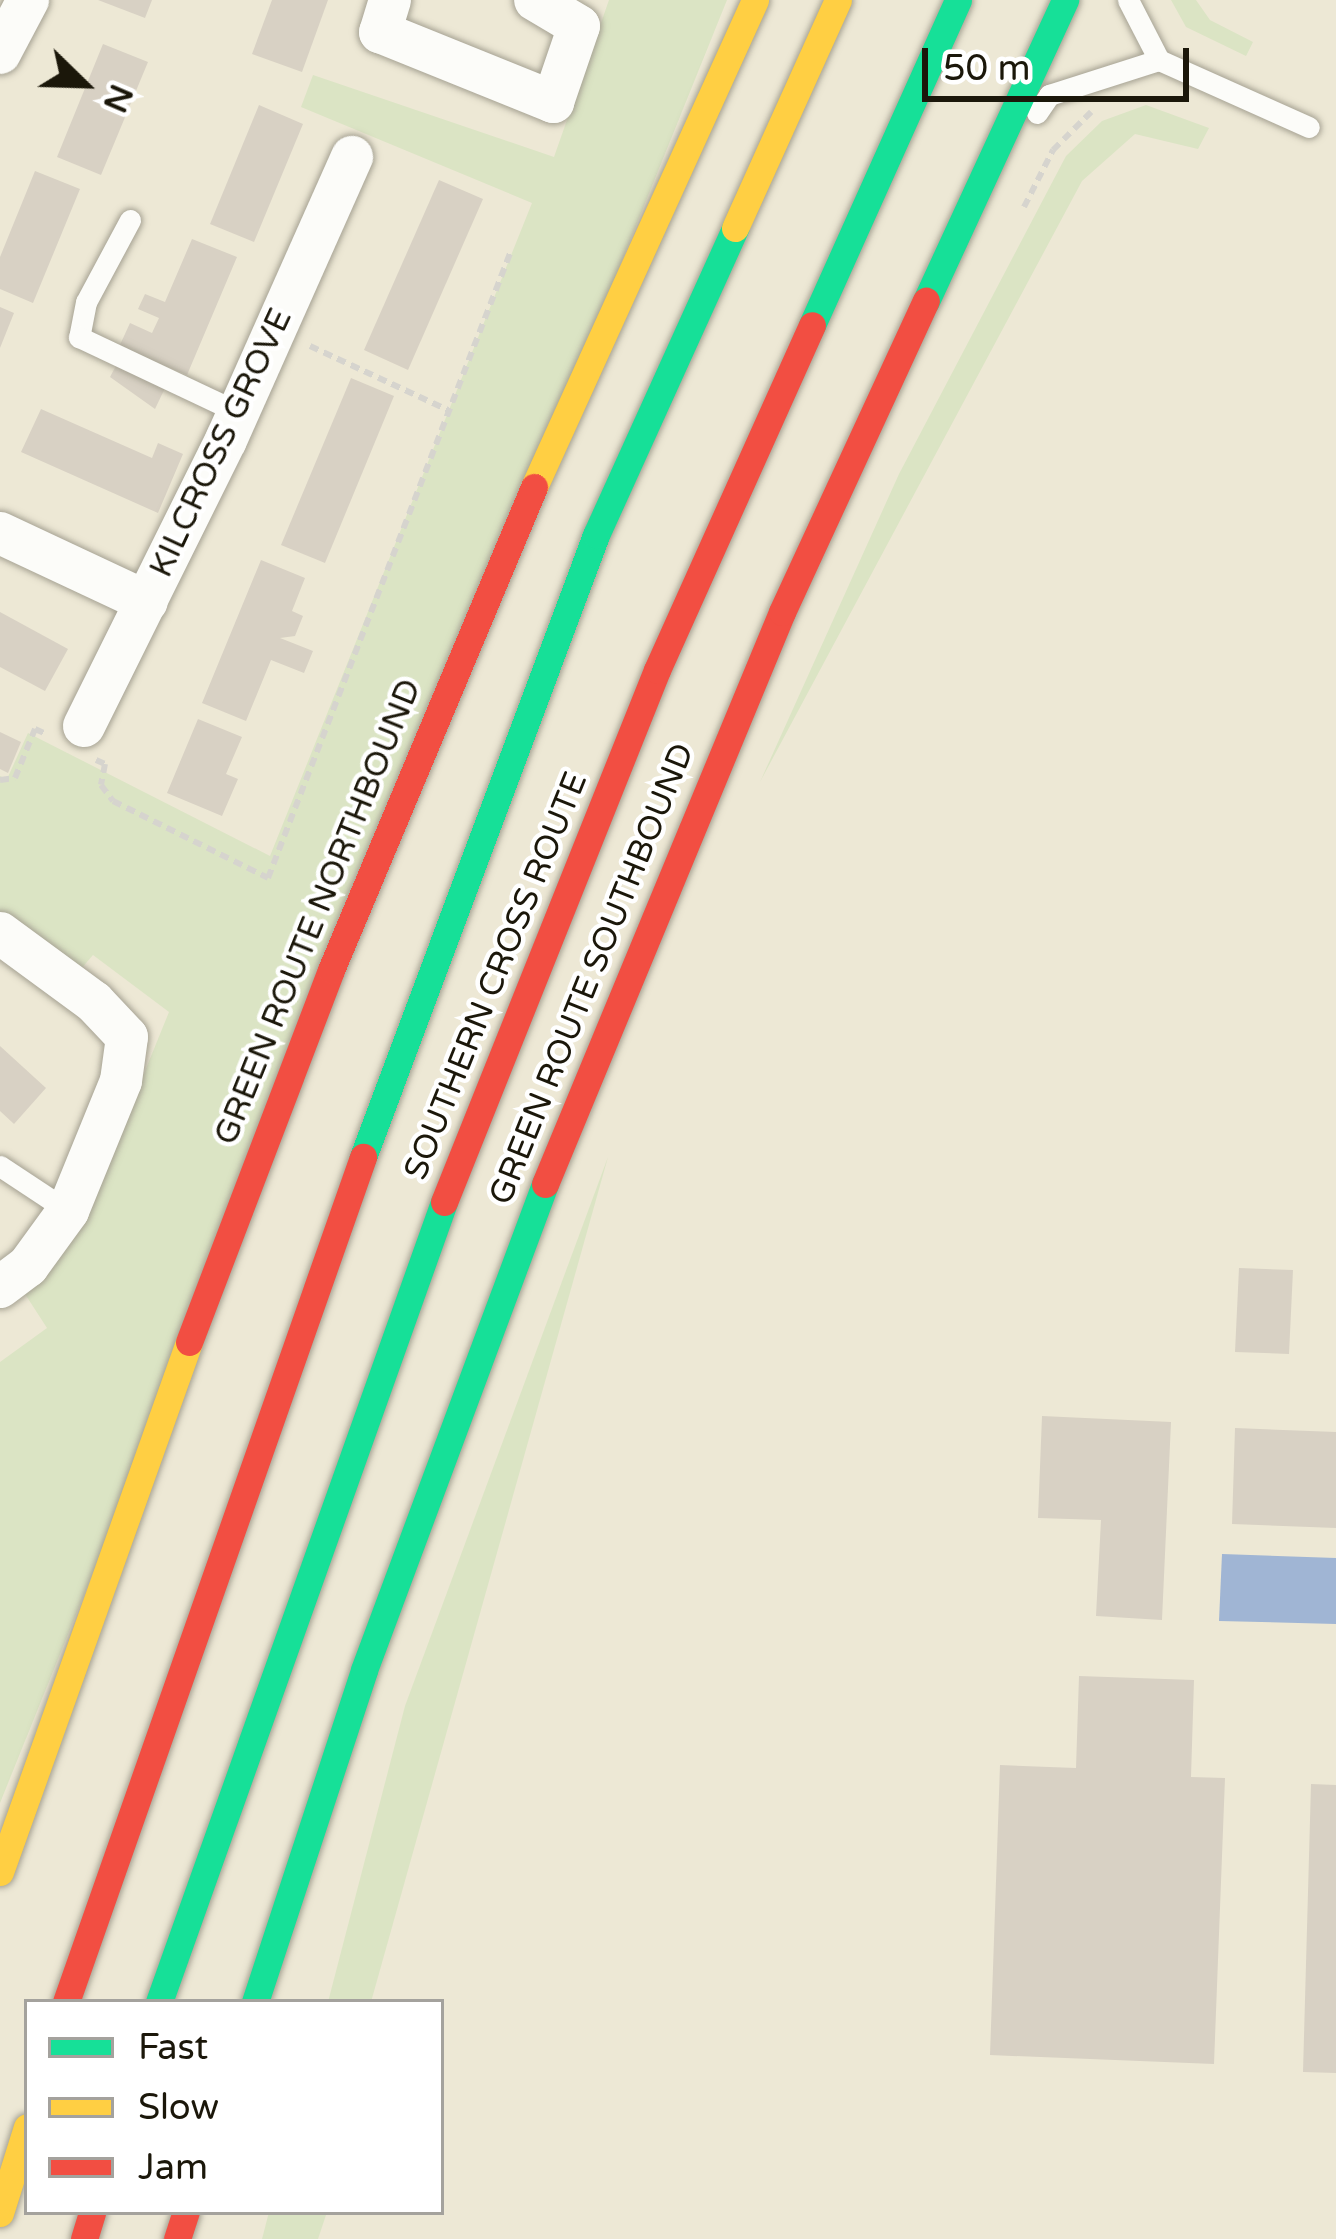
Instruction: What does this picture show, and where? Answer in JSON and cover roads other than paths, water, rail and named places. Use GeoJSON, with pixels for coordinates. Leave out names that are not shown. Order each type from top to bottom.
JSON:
{"type":"FeatureCollection","features":[{"type":"Feature","properties":{"kind":"main road","name":"GREEN ROUTE NORTHBOUND"},"geometry":{"type":"LineString","coordinates":[[0,1871],[113,1541],[331,970],[568,407],[754,0]]}},
{"type":"Feature","properties":{"kind":"main road","name":"SOUTHERN CROSS ROUTE"},"geometry":{"type":"LineString","coordinates":[[67,1999],[273,1398],[596,535],[838,0]]}},
{"type":"Feature","properties":{"kind":"main road","name":"SOUTHERN CROSS ROUTE"},"geometry":{"type":"LineString","coordinates":[[160,1999],[470,1132],[657,670],[958,0]]}},
{"type":"Feature","properties":{"kind":"main road","name":"GREEN ROUTE SOUTHBOUND"},"geometry":{"type":"LineString","coordinates":[[256,1999],[364,1670],[575,1102],[917,317],[1065,0]]}},
{"type":"Feature","properties":{"kind":"main road"},"geometry":{"type":"LineString","coordinates":[[0,2212],[24,2136]]}},
{"type":"Feature","properties":{"kind":"street"},"geometry":{"type":"LineString","coordinates":[[390,0],[380,32],[553,102],[579,26],[535,0]]}},
{"type":"Feature","properties":{"kind":"street"},"geometry":{"type":"LineString","coordinates":[[0,53],[27,4]]}},
{"type":"Feature","properties":{"kind":"street","name":"KILCROSS GROVE"},"geometry":{"type":"LineString","coordinates":[[78,737],[238,412],[352,157]]}},
{"type":"Feature","properties":{"kind":"street"},"geometry":{"type":"LineString","coordinates":[[0,533],[147,602]]}},
{"type":"Feature","properties":{"kind":"street"},"geometry":{"type":"LineString","coordinates":[[0,933],[94,1002],[127,1037],[121,1081],[68,1211],[28,1266],[0,1287]]}},
{"type":"Feature","properties":{"kind":"lane"},"geometry":{"type":"LineString","coordinates":[[1128,0],[1159,60],[1309,127]]}},
{"type":"Feature","properties":{"kind":"lane"},"geometry":{"type":"LineString","coordinates":[[917,317],[1049,95],[1159,60]]}},
{"type":"Feature","properties":{"kind":"lane"},"geometry":{"type":"LineString","coordinates":[[130,220],[86,302],[79,338],[238,412]]}},
{"type":"Feature","properties":{"kind":"lane"},"geometry":{"type":"LineString","coordinates":[[0,1166],[68,1211]]}},
{"type":"Feature","properties":{"kind":"water"},"geometry":{"type":"Polygon","coordinates":[[[1222,1554],[1336,1558],[1336,1624],[1219,1621],[1222,1554]]]}}]}
